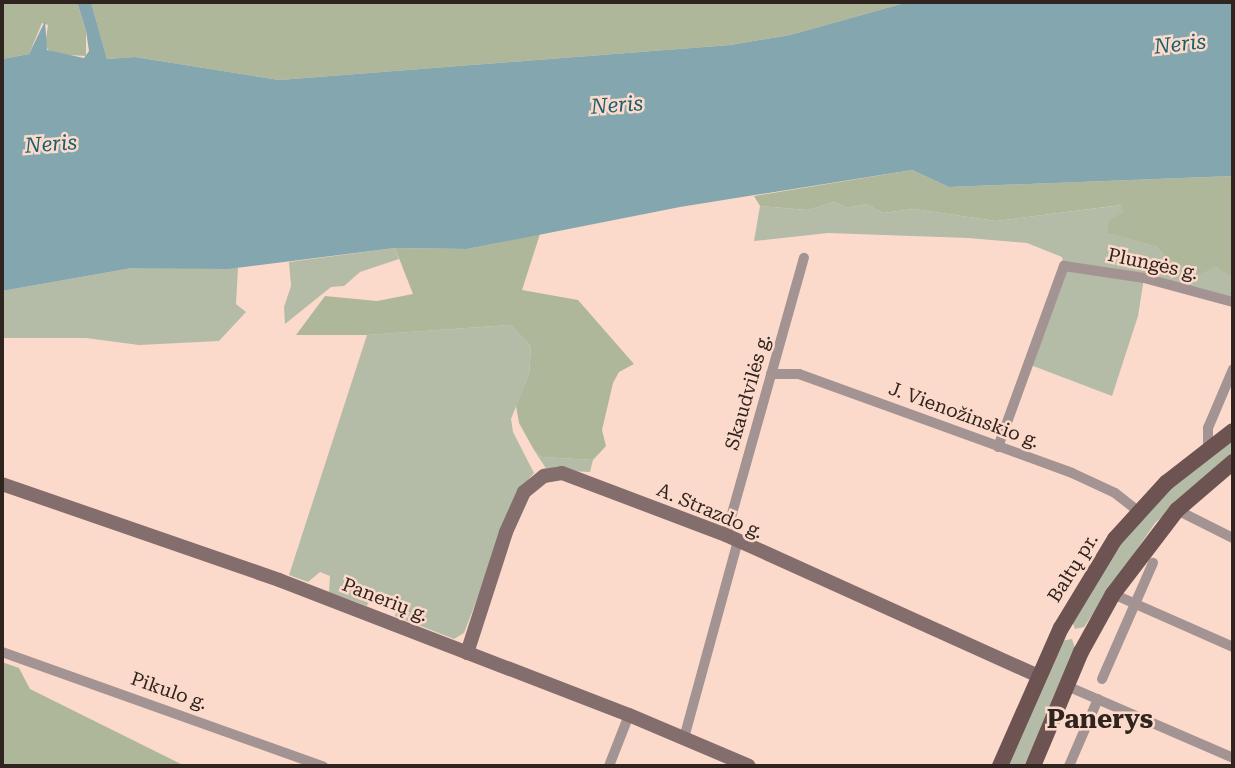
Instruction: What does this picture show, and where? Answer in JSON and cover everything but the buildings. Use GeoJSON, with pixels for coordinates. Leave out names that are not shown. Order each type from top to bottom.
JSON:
{"type":"FeatureCollection","features":[{"type":"Feature","properties":{"kind":"main road","name":"Baltų pr."},"geometry":{"type":"LineString","coordinates":[[1000,766],[1060,628],[1088,580],[1138,511],[1233,431]]}},
{"type":"Feature","properties":{"kind":"main road"},"geometry":{"type":"LineString","coordinates":[[1033,766],[1081,652],[1113,594],[1177,510],[1233,462]]}},
{"type":"Feature","properties":{"kind":"main road","name":"A. Strazdo g."},"geometry":{"type":"LineString","coordinates":[[467,653],[515,510],[524,492],[544,476],[570,476],[732,538],[1038,676]]}},
{"type":"Feature","properties":{"kind":"main road","name":"Panerių g."},"geometry":{"type":"LineString","coordinates":[[2,484],[279,580],[629,715],[749,766]]}},
{"type":"Feature","properties":{"kind":"main road"},"geometry":{"type":"LineString","coordinates":[[1060,628],[1078,640],[1081,652]]}},
{"type":"Feature","properties":{"kind":"street","name":"Skaudvilės g."},"geometry":{"type":"LineString","coordinates":[[684,738],[771,374],[804,258]]}},
{"type":"Feature","properties":{"kind":"street","name":"Plungės g."},"geometry":{"type":"LineString","coordinates":[[998,447],[1064,266],[1144,278],[1233,302]]}},
{"type":"Feature","properties":{"kind":"street"},"geometry":{"type":"LineString","coordinates":[[1208,450],[1208,428],[1233,369]]}},
{"type":"Feature","properties":{"kind":"street","name":"J. Vienožinskio g."},"geometry":{"type":"LineString","coordinates":[[771,374],[799,374],[1096,482],[1138,511]]}},
{"type":"Feature","properties":{"kind":"street"},"geometry":{"type":"LineString","coordinates":[[1177,510],[1233,538]]}},
{"type":"Feature","properties":{"kind":"street"},"geometry":{"type":"LineString","coordinates":[[1102,679],[1153,563]]}},
{"type":"Feature","properties":{"kind":"street"},"geometry":{"type":"LineString","coordinates":[[1113,594],[1233,647]]}},
{"type":"Feature","properties":{"kind":"street","name":"Pikulo g."},"geometry":{"type":"LineString","coordinates":[[2,652],[323,766]]}},
{"type":"Feature","properties":{"kind":"street"},"geometry":{"type":"LineString","coordinates":[[1067,686],[1233,758]]}},
{"type":"Feature","properties":{"kind":"street"},"geometry":{"type":"LineString","coordinates":[[1069,766],[1098,699]]}},
{"type":"Feature","properties":{"kind":"street"},"geometry":{"type":"LineString","coordinates":[[609,766],[629,715]]}},
{"type":"Feature","properties":{"kind":"green space"},"geometry":{"type":"Polygon","coordinates":[[[2,2],[77,2],[86,31],[86,56],[51,54],[45,45],[48,25],[42,23],[29,54],[2,59],[2,2]]]}},
{"type":"Feature","properties":{"kind":"green space"},"geometry":{"type":"Polygon","coordinates":[[[91,2],[908,2],[790,35],[730,45],[279,80],[135,57],[107,59],[91,2]]]}},
{"type":"Feature","properties":{"kind":"green space"},"geometry":{"type":"Polygon","coordinates":[[[912,170],[949,187],[1233,176],[1233,277],[1217,267],[1199,274],[1167,259],[1157,247],[1107,233],[1109,221],[1123,212],[1121,205],[996,221],[914,209],[883,213],[866,204],[848,208],[834,202],[808,210],[760,206],[754,196],[912,170]]]}},
{"type":"Feature","properties":{"kind":"green space"},"geometry":{"type":"Polygon","coordinates":[[[834,202],[848,208],[866,204],[883,213],[914,209],[996,221],[1122,205],[1123,212],[1108,233],[1157,247],[1167,259],[1199,273],[1217,267],[1228,270],[1233,277],[1233,302],[1144,278],[1138,316],[1112,396],[1028,364],[1064,266],[1062,257],[1027,243],[968,238],[828,233],[754,241],[760,206],[808,210],[834,202]]]}},
{"type":"Feature","properties":{"kind":"green space"},"geometry":{"type":"Polygon","coordinates":[[[540,234],[522,290],[578,300],[634,364],[619,372],[613,383],[602,430],[606,446],[593,460],[542,457],[534,450],[519,423],[516,406],[529,374],[531,347],[511,325],[367,335],[296,335],[325,296],[377,301],[413,294],[395,248],[467,249],[540,234]]]}},
{"type":"Feature","properties":{"kind":"green space"},"geometry":{"type":"Polygon","coordinates":[[[395,248],[399,259],[360,272],[344,286],[331,287],[285,324],[284,307],[291,286],[289,262],[395,248]]]}},
{"type":"Feature","properties":{"kind":"green space"},"geometry":{"type":"Polygon","coordinates":[[[132,268],[238,268],[236,304],[246,312],[219,341],[139,345],[86,338],[2,338],[2,291],[132,268]]]}},
{"type":"Feature","properties":{"kind":"green space"},"geometry":{"type":"Polygon","coordinates":[[[511,325],[531,347],[529,374],[511,419],[513,432],[534,473],[519,490],[464,633],[454,639],[395,616],[399,605],[371,595],[367,606],[329,592],[330,576],[320,572],[308,582],[289,575],[367,335],[511,325]]]}},
{"type":"Feature","properties":{"kind":"green space"},"geometry":{"type":"Polygon","coordinates":[[[1233,438],[1233,453],[1155,523],[1084,627],[1075,629],[1072,621],[1129,532],[1156,501],[1233,438]]]}},
{"type":"Feature","properties":{"kind":"green space"},"geometry":{"type":"Polygon","coordinates":[[[534,450],[542,457],[593,460],[590,472],[547,470],[534,450]]]}},
{"type":"Feature","properties":{"kind":"green space"},"geometry":{"type":"Polygon","coordinates":[[[1072,639],[1075,648],[1024,766],[1007,766],[1061,641],[1072,639]]]}},
{"type":"Feature","properties":{"kind":"green space"},"geometry":{"type":"Polygon","coordinates":[[[2,662],[19,668],[30,689],[185,766],[2,766],[2,662]]]}},
{"type":"Feature","properties":{"kind":"water","name":"Neris"},"geometry":{"type":"Polygon","coordinates":[[[77,2],[91,2],[107,59],[135,57],[279,80],[730,45],[790,35],[908,2],[1233,2],[1233,176],[949,187],[912,170],[680,207],[467,249],[395,248],[228,269],[132,268],[2,291],[2,59],[29,54],[45,21],[47,50],[84,58],[89,51],[77,2]]]}},
{"type":"Feature","properties":{"kind":"district","name":"Panerys"},"geometry":{"type":"Point","coordinates":[1100,720]}}]}
